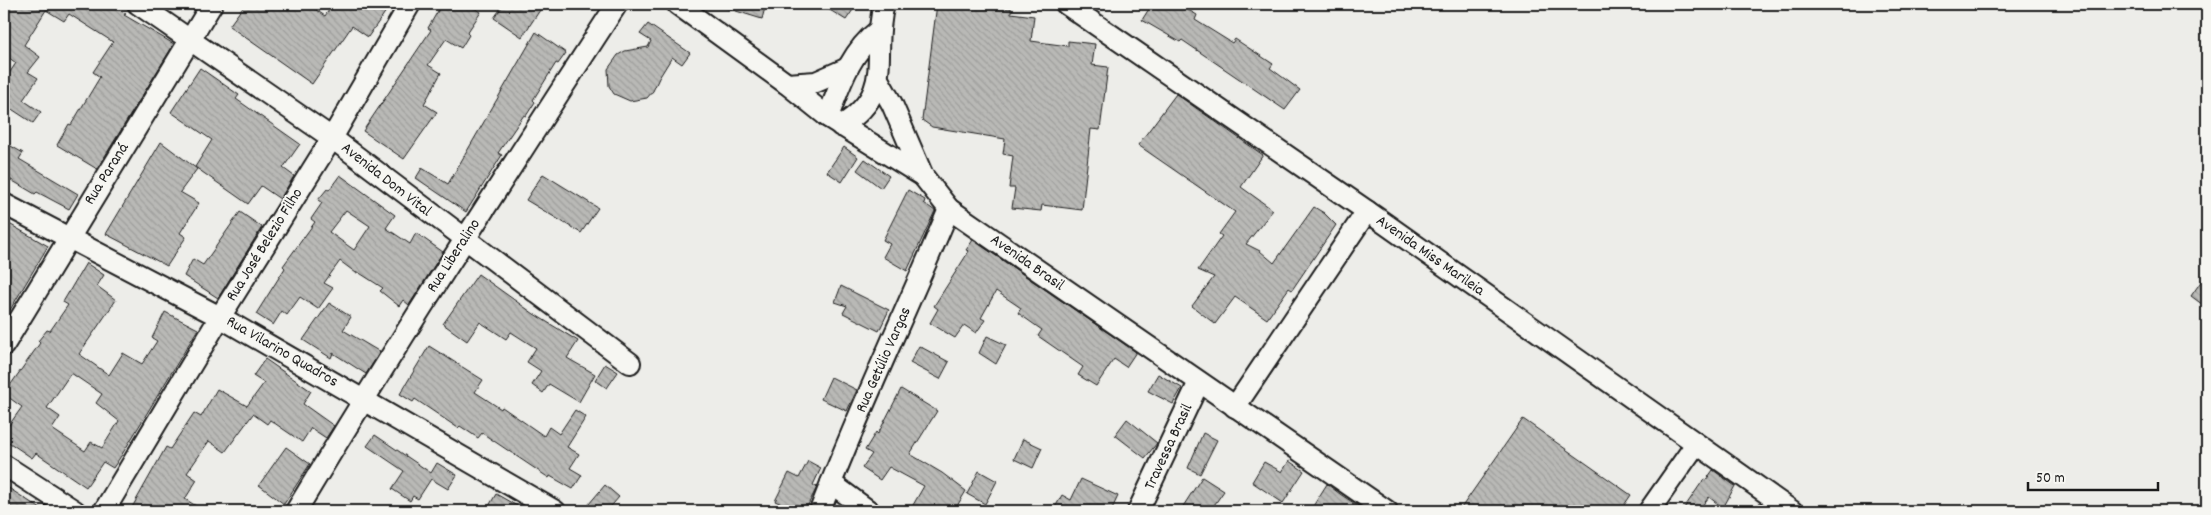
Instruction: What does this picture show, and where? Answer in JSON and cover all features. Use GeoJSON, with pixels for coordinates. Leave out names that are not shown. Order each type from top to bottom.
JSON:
{"type":"FeatureCollection","features":[{"type":"Feature","properties":{"kind":"street","name":"Avenida Dom Vital"},"geometry":{"type":"LineString","coordinates":[[138,4],[332,138],[464,240],[630,363]]}},
{"type":"Feature","properties":{"kind":"street","name":"Rua Paraná"},"geometry":{"type":"LineString","coordinates":[[4,345],[212,4]]}},
{"type":"Feature","properties":{"kind":"street","name":"Rua José Belezio Filho"},"geometry":{"type":"LineString","coordinates":[[104,511],[220,317],[332,138],[410,4]]}},
{"type":"Feature","properties":{"kind":"street","name":"Rua Liberalino"},"geometry":{"type":"LineString","coordinates":[[296,511],[363,398],[618,4]]}},
{"type":"Feature","properties":{"kind":"street","name":"Avenida Brasil"},"geometry":{"type":"LineString","coordinates":[[676,4],[787,84],[834,122],[923,176],[949,209],[1387,511]]}},
{"type":"Feature","properties":{"kind":"street"},"geometry":{"type":"LineString","coordinates":[[834,122],[859,113],[870,99],[878,81],[878,30],[884,4]]}},
{"type":"Feature","properties":{"kind":"street","name":"Avenida Miss Marileia"},"geometry":{"type":"LineString","coordinates":[[1066,4],[1367,211],[1792,511]]}},
{"type":"Feature","properties":{"kind":"street"},"geometry":{"type":"LineString","coordinates":[[834,122],[848,68],[868,38],[878,30]]}},
{"type":"Feature","properties":{"kind":"street"},"geometry":{"type":"LineString","coordinates":[[787,84],[816,82],[848,68]]}},
{"type":"Feature","properties":{"kind":"street"},"geometry":{"type":"LineString","coordinates":[[878,81],[892,104],[923,176]]}},
{"type":"Feature","properties":{"kind":"street","name":"Rua Vilarino Quadros"},"geometry":{"type":"LineString","coordinates":[[4,204],[220,317],[363,398],[555,511]]}},
{"type":"Feature","properties":{"kind":"street","name":"Rua Getúlio Vargas"},"geometry":{"type":"LineString","coordinates":[[820,511],[949,209]]}},
{"type":"Feature","properties":{"kind":"street"},"geometry":{"type":"LineString","coordinates":[[1235,408],[1367,211]]}},
{"type":"Feature","properties":{"kind":"street","name":"Travessa Brasil"},"geometry":{"type":"LineString","coordinates":[[1138,511],[1199,382]]}},
{"type":"Feature","properties":{"kind":"street"},"geometry":{"type":"LineString","coordinates":[[1649,511],[1696,444]]}},
{"type":"Feature","properties":{"kind":"street"},"geometry":{"type":"LineString","coordinates":[[4,465],[75,511]]}},
{"type":"Feature","properties":{"kind":"street"},"geometry":{"type":"LineString","coordinates":[[831,483],[869,511]]}},
{"type":"Feature","properties":{"kind":"building"},"geometry":{"type":"Polygon","coordinates":[[[13,4],[110,4],[126,14],[124,15],[174,44],[97,169],[57,145],[100,77],[93,72],[113,42],[69,14],[64,21],[46,10],[24,45],[40,57],[28,72],[38,78],[23,100],[41,112],[33,123],[4,104],[4,81],[16,63],[4,54],[4,18],[13,4]]]}},
{"type":"Feature","properties":{"kind":"building"},"geometry":{"type":"Polygon","coordinates":[[[245,4],[307,4],[325,16],[333,4],[391,4],[368,37],[352,26],[312,84],[229,26],[245,4]]]}},
{"type":"Feature","properties":{"kind":"building"},"geometry":{"type":"Polygon","coordinates":[[[442,4],[468,4],[481,12],[467,33],[469,35],[461,48],[446,39],[428,65],[441,73],[424,104],[437,112],[404,159],[363,131],[431,30],[428,28],[442,4]]]}},
{"type":"Feature","properties":{"kind":"building"},"geometry":{"type":"Polygon","coordinates":[[[504,4],[544,4],[522,37],[494,18],[504,4]]]}},
{"type":"Feature","properties":{"kind":"building"},"geometry":{"type":"Polygon","coordinates":[[[723,4],[766,4],[762,19],[723,7],[723,4]]]}},
{"type":"Feature","properties":{"kind":"building"},"geometry":{"type":"Polygon","coordinates":[[[820,4],[857,4],[846,20],[820,4]]]}},
{"type":"Feature","properties":{"kind":"building"},"geometry":{"type":"Polygon","coordinates":[[[937,4],[1006,4],[1006,8],[1011,8],[1011,13],[1034,16],[1031,41],[1068,46],[1068,41],[1095,44],[1092,65],[1108,67],[1100,130],[1091,129],[1082,210],[1042,205],[1041,211],[1012,208],[1015,188],[1009,188],[1013,156],[1003,154],[1005,139],[932,127],[922,120],[937,4]]]}},
{"type":"Feature","properties":{"kind":"building"},"geometry":{"type":"Polygon","coordinates":[[[1152,4],[1178,4],[1197,15],[1195,20],[1232,43],[1235,39],[1273,64],[1270,68],[1300,90],[1285,110],[1182,40],[1180,42],[1142,20],[1152,4]]]}},
{"type":"Feature","properties":{"kind":"building"},"geometry":{"type":"Polygon","coordinates":[[[648,24],[690,53],[682,64],[672,57],[647,98],[630,101],[614,94],[609,86],[608,69],[618,55],[625,51],[648,47],[651,41],[640,34],[648,24]]]}},
{"type":"Feature","properties":{"kind":"building"},"geometry":{"type":"Polygon","coordinates":[[[536,32],[566,53],[558,64],[556,63],[533,100],[535,102],[526,116],[524,115],[498,153],[502,155],[466,212],[416,178],[422,168],[448,184],[536,32]]]}},
{"type":"Feature","properties":{"kind":"building"},"geometry":{"type":"Polygon","coordinates":[[[200,68],[239,95],[236,99],[300,144],[283,168],[294,176],[280,199],[261,186],[248,204],[195,167],[212,140],[171,112],[200,68]]]}},
{"type":"Feature","properties":{"kind":"building"},"geometry":{"type":"Polygon","coordinates":[[[1176,94],[1263,155],[1241,187],[1273,210],[1246,244],[1260,251],[1274,263],[1314,207],[1324,213],[1336,225],[1292,290],[1289,288],[1267,319],[1235,297],[1215,324],[1192,306],[1214,277],[1198,270],[1222,236],[1219,234],[1235,212],[1138,145],[1176,94]]]}},
{"type":"Feature","properties":{"kind":"building"},"geometry":{"type":"Polygon","coordinates":[[[4,142],[23,153],[19,159],[78,194],[69,209],[37,192],[35,194],[6,177],[4,180],[4,142]]]}},
{"type":"Feature","properties":{"kind":"building"},"geometry":{"type":"Polygon","coordinates":[[[161,142],[197,169],[180,192],[199,203],[180,233],[186,237],[167,266],[106,234],[161,142]]]}},
{"type":"Feature","properties":{"kind":"building"},"geometry":{"type":"Polygon","coordinates":[[[844,147],[858,157],[842,182],[827,172],[844,147]]]}},
{"type":"Feature","properties":{"kind":"building"},"geometry":{"type":"Polygon","coordinates":[[[865,159],[889,176],[881,188],[857,170],[865,159]]]}},
{"type":"Feature","properties":{"kind":"building"},"geometry":{"type":"Polygon","coordinates":[[[543,174],[598,208],[581,233],[526,200],[543,174]]]}},
{"type":"Feature","properties":{"kind":"building"},"geometry":{"type":"Polygon","coordinates":[[[340,175],[395,215],[386,228],[410,244],[416,233],[443,252],[409,305],[403,300],[399,306],[380,291],[383,288],[358,272],[356,273],[340,261],[324,283],[333,288],[318,309],[300,297],[287,315],[282,311],[273,325],[256,314],[285,268],[283,266],[315,222],[311,219],[322,203],[318,200],[327,189],[329,190],[340,175]],[[346,210],[329,232],[354,250],[370,226],[346,210]]]}},
{"type":"Feature","properties":{"kind":"building"},"geometry":{"type":"Polygon","coordinates":[[[908,190],[925,200],[924,203],[935,211],[907,271],[883,257],[890,244],[883,240],[908,190]]]}},
{"type":"Feature","properties":{"kind":"building"},"geometry":{"type":"Polygon","coordinates":[[[240,212],[262,227],[218,298],[184,276],[193,259],[203,265],[240,212]]]}},
{"type":"Feature","properties":{"kind":"building"},"geometry":{"type":"Polygon","coordinates":[[[4,221],[48,246],[4,320],[4,221]]]}},
{"type":"Feature","properties":{"kind":"building"},"geometry":{"type":"Polygon","coordinates":[[[973,240],[1136,352],[1126,367],[1114,359],[1096,386],[1078,375],[1083,367],[1038,336],[1042,330],[1018,313],[1021,308],[996,291],[981,318],[985,320],[976,333],[964,325],[955,338],[930,323],[938,309],[934,306],[969,251],[966,250],[973,240]]]}},
{"type":"Feature","properties":{"kind":"building"},"geometry":{"type":"Polygon","coordinates":[[[86,263],[104,275],[97,286],[116,300],[79,354],[109,375],[123,353],[142,364],[157,341],[152,338],[165,312],[198,329],[113,468],[103,462],[86,487],[36,453],[32,458],[4,439],[4,432],[22,407],[4,394],[40,343],[38,341],[47,330],[50,331],[68,305],[63,302],[86,263]],[[71,373],[47,408],[60,417],[52,429],[85,451],[91,442],[102,448],[119,421],[96,403],[102,394],[71,373]]]}},
{"type":"Feature","properties":{"kind":"building"},"geometry":{"type":"Polygon","coordinates":[[[2207,273],[2207,308],[2191,296],[2207,273]]]}},
{"type":"Feature","properties":{"kind":"building"},"geometry":{"type":"Polygon","coordinates":[[[478,274],[534,314],[578,341],[567,358],[595,374],[579,402],[549,384],[543,393],[532,385],[541,371],[527,362],[536,348],[511,332],[506,339],[480,322],[467,341],[443,324],[478,274]]]}},
{"type":"Feature","properties":{"kind":"building"},"geometry":{"type":"Polygon","coordinates":[[[841,286],[889,310],[879,331],[843,313],[847,306],[835,302],[841,286]]]}},
{"type":"Feature","properties":{"kind":"building"},"geometry":{"type":"Polygon","coordinates":[[[329,303],[351,317],[343,330],[380,352],[366,374],[333,353],[331,358],[303,340],[329,303]]]}},
{"type":"Feature","properties":{"kind":"building"},"geometry":{"type":"Polygon","coordinates":[[[987,336],[1006,345],[996,364],[979,353],[987,336]]]}},
{"type":"Feature","properties":{"kind":"building"},"geometry":{"type":"Polygon","coordinates":[[[429,346],[483,380],[475,392],[501,409],[502,407],[544,436],[549,427],[559,434],[575,410],[586,417],[567,447],[579,454],[570,468],[582,475],[573,489],[550,476],[549,478],[482,433],[478,438],[460,426],[458,428],[415,399],[413,402],[400,394],[429,346]]]}},
{"type":"Feature","properties":{"kind":"building"},"geometry":{"type":"Polygon","coordinates":[[[919,346],[949,362],[940,379],[910,363],[919,346]]]}},
{"type":"Feature","properties":{"kind":"building"},"geometry":{"type":"Polygon","coordinates":[[[265,359],[311,391],[303,404],[334,426],[326,438],[311,428],[302,442],[270,420],[267,424],[253,414],[225,452],[209,441],[187,473],[197,480],[185,499],[204,511],[130,511],[166,447],[170,449],[194,413],[201,417],[217,389],[247,406],[264,383],[253,376],[265,359]]]}},
{"type":"Feature","properties":{"kind":"building"},"geometry":{"type":"Polygon","coordinates":[[[605,364],[618,372],[607,388],[595,380],[605,364]]]}},
{"type":"Feature","properties":{"kind":"building"},"geometry":{"type":"Polygon","coordinates":[[[1158,374],[1182,388],[1173,404],[1148,391],[1158,374]]]}},
{"type":"Feature","properties":{"kind":"building"},"geometry":{"type":"Polygon","coordinates":[[[831,377],[857,390],[847,411],[821,399],[831,377]]]}},
{"type":"Feature","properties":{"kind":"building"},"geometry":{"type":"Polygon","coordinates":[[[901,389],[937,411],[910,454],[942,473],[966,491],[954,511],[923,511],[913,505],[924,486],[889,467],[880,480],[862,468],[872,454],[865,450],[876,432],[878,434],[901,389]]]}},
{"type":"Feature","properties":{"kind":"building"},"geometry":{"type":"Polygon","coordinates":[[[1127,419],[1157,443],[1145,458],[1115,435],[1127,419]]]}},
{"type":"Feature","properties":{"kind":"building"},"geometry":{"type":"Polygon","coordinates":[[[1523,419],[1631,495],[1620,511],[1459,511],[1523,419]]]}},
{"type":"Feature","properties":{"kind":"building"},"geometry":{"type":"Polygon","coordinates":[[[1203,433],[1217,440],[1200,474],[1188,468],[1203,433]]]}},
{"type":"Feature","properties":{"kind":"building"},"geometry":{"type":"Polygon","coordinates":[[[375,435],[431,473],[437,463],[457,475],[448,489],[431,479],[418,499],[413,496],[410,501],[392,489],[404,471],[367,446],[375,435]]]}},
{"type":"Feature","properties":{"kind":"building"},"geometry":{"type":"Polygon","coordinates":[[[1023,439],[1042,448],[1033,468],[1014,459],[1023,439]]]}},
{"type":"Feature","properties":{"kind":"building"},"geometry":{"type":"Polygon","coordinates":[[[286,447],[310,464],[284,504],[259,485],[286,447]]]}},
{"type":"Feature","properties":{"kind":"building"},"geometry":{"type":"Polygon","coordinates":[[[808,461],[821,468],[813,485],[817,487],[805,511],[797,511],[775,501],[789,473],[799,478],[808,461]]]}},
{"type":"Feature","properties":{"kind":"building"},"geometry":{"type":"Polygon","coordinates":[[[1289,461],[1304,471],[1283,503],[1252,482],[1264,462],[1282,472],[1289,461]]]}},
{"type":"Feature","properties":{"kind":"building"},"geometry":{"type":"Polygon","coordinates":[[[1713,470],[1735,486],[1723,508],[1709,497],[1698,511],[1682,511],[1704,479],[1706,480],[1713,470]]]}},
{"type":"Feature","properties":{"kind":"building"},"geometry":{"type":"Polygon","coordinates":[[[979,471],[997,481],[985,504],[967,494],[979,471]]]}},
{"type":"Feature","properties":{"kind":"building"},"geometry":{"type":"Polygon","coordinates":[[[1202,477],[1224,491],[1210,511],[1180,511],[1202,477]]]}},
{"type":"Feature","properties":{"kind":"building"},"geometry":{"type":"Polygon","coordinates":[[[1081,479],[1118,496],[1111,511],[1053,511],[1062,495],[1071,500],[1081,479]]]}},
{"type":"Feature","properties":{"kind":"building"},"geometry":{"type":"Polygon","coordinates":[[[1327,484],[1340,494],[1366,511],[1310,511],[1327,484]]]}},
{"type":"Feature","properties":{"kind":"building"},"geometry":{"type":"Polygon","coordinates":[[[4,485],[44,511],[4,511],[4,485]]]}},
{"type":"Feature","properties":{"kind":"building"},"geometry":{"type":"Polygon","coordinates":[[[605,485],[619,497],[607,511],[583,511],[605,485]]]}},
{"type":"Feature","properties":{"kind":"building"},"geometry":{"type":"Polygon","coordinates":[[[496,494],[526,511],[497,511],[489,506],[496,494]]]}}]}
